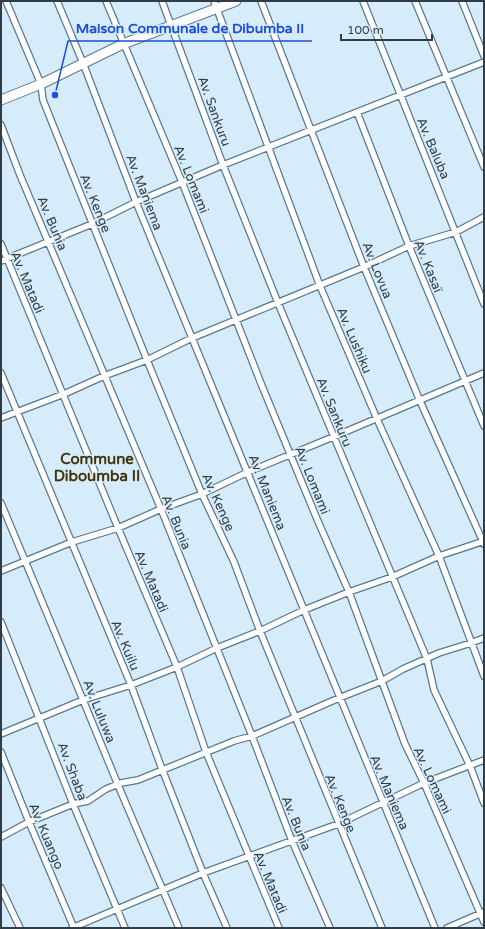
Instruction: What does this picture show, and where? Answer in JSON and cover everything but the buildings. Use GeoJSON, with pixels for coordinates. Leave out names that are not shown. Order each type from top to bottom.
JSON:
{"type":"FeatureCollection","features":[{"type":"Feature","properties":{"kind":"highway"},"geometry":{"type":"LineString","coordinates":[[1,100],[41,84],[123,44],[172,26],[215,5],[236,1]]}},
{"type":"Feature","properties":{"kind":"street","name":"Av. Kenge"},"geometry":{"type":"LineString","coordinates":[[6,1],[41,84],[43,100],[147,360],[202,494],[234,562],[260,632],[382,928]]}},
{"type":"Feature","properties":{"kind":"street","name":"Av. Maniema"},"geometry":{"type":"LineString","coordinates":[[56,1],[83,63],[136,202],[435,928]]}},
{"type":"Feature","properties":{"kind":"street","name":"Av. Lomami"},"geometry":{"type":"LineString","coordinates":[[106,1],[182,182],[235,320],[316,519],[349,592],[404,744],[424,783],[482,912],[484,922]]}},
{"type":"Feature","properties":{"kind":"street","name":"Av. Sankuru"},"geometry":{"type":"LineString","coordinates":[[162,1],[223,165],[278,303],[427,659],[434,690],[470,766],[484,803]]}},
{"type":"Feature","properties":{"kind":"street","name":"Av. Lovua"},"geometry":{"type":"LineString","coordinates":[[262,1],[364,267],[420,401],[484,542]]}},
{"type":"Feature","properties":{"kind":"street","name":"Av. Baluba"},"geometry":{"type":"LineString","coordinates":[[363,1],[484,304]]}},
{"type":"Feature","properties":{"kind":"street"},"geometry":{"type":"LineString","coordinates":[[415,1],[484,167]]}},
{"type":"Feature","properties":{"kind":"street"},"geometry":{"type":"LineString","coordinates":[[462,1],[484,56]]}},
{"type":"Feature","properties":{"kind":"street","name":"Av. Lushiku"},"geometry":{"type":"LineString","coordinates":[[215,5],[320,286],[377,419],[440,556],[484,676]]}},
{"type":"Feature","properties":{"kind":"street"},"geometry":{"type":"LineString","coordinates":[[1,261],[92,224],[136,202],[223,165],[484,62]]}},
{"type":"Feature","properties":{"kind":"street","name":"Av. Kasaï"},"geometry":{"type":"LineString","coordinates":[[357,112],[409,246],[484,426]]}},
{"type":"Feature","properties":{"kind":"street","name":"Av. Bunia"},"geometry":{"type":"LineString","coordinates":[[1,125],[20,175],[161,509],[252,736],[292,841],[330,928]]}},
{"type":"Feature","properties":{"kind":"street"},"geometry":{"type":"LineString","coordinates":[[1,418],[147,360],[192,338],[320,286],[409,246],[456,232],[484,217]]}},
{"type":"Feature","properties":{"kind":"street","name":"Av. Matadi"},"geometry":{"type":"LineString","coordinates":[[1,244],[177,667],[206,752],[279,928]]}},
{"type":"Feature","properties":{"kind":"street","name":"Av. Kuilu"},"geometry":{"type":"LineString","coordinates":[[1,373],[131,685],[203,873],[227,928]]}},
{"type":"Feature","properties":{"kind":"street"},"geometry":{"type":"LineString","coordinates":[[1,571],[24,560],[72,542],[118,528],[161,509],[202,494],[248,472],[484,373]]}},
{"type":"Feature","properties":{"kind":"street","name":"Av. Luluwa"},"geometry":{"type":"LineString","coordinates":[[1,503],[178,928]]}},
{"type":"Feature","properties":{"kind":"street"},"geometry":{"type":"LineString","coordinates":[[1,734],[84,700],[131,685],[177,667],[217,648],[260,632],[304,610],[349,592],[392,577],[440,556],[484,542]]}},
{"type":"Feature","properties":{"kind":"street","name":"Av. Shaba"},"geometry":{"type":"LineString","coordinates":[[1,622],[73,804],[125,928]]}},
{"type":"Feature","properties":{"kind":"street"},"geometry":{"type":"LineString","coordinates":[[1,837],[29,822],[73,804],[88,801],[106,789],[138,780],[234,741],[252,736],[382,681],[403,669],[440,653],[484,638]]}},
{"type":"Feature","properties":{"kind":"street","name":"Av. Kuango"},"geometry":{"type":"LineString","coordinates":[[1,752],[73,928]]}},
{"type":"Feature","properties":{"kind":"street"},"geometry":{"type":"LineString","coordinates":[[73,928],[117,908],[203,873],[338,824],[424,783],[484,760]]}},
{"type":"Feature","properties":{"kind":"street"},"geometry":{"type":"LineString","coordinates":[[1,888],[20,928]]}},
{"type":"Feature","properties":{"kind":"street"},"geometry":{"type":"LineString","coordinates":[[447,928],[482,912]]}},
{"type":"Feature","properties":{"kind":"place","name":"Maison Communale de Dibumba II"},"geometry":{"type":"Point","coordinates":[55,95]}},
{"type":"Feature","properties":{"kind":"district","name":"Commune Diboumba II"},"geometry":{"type":"Point","coordinates":[97,468]}}]}
